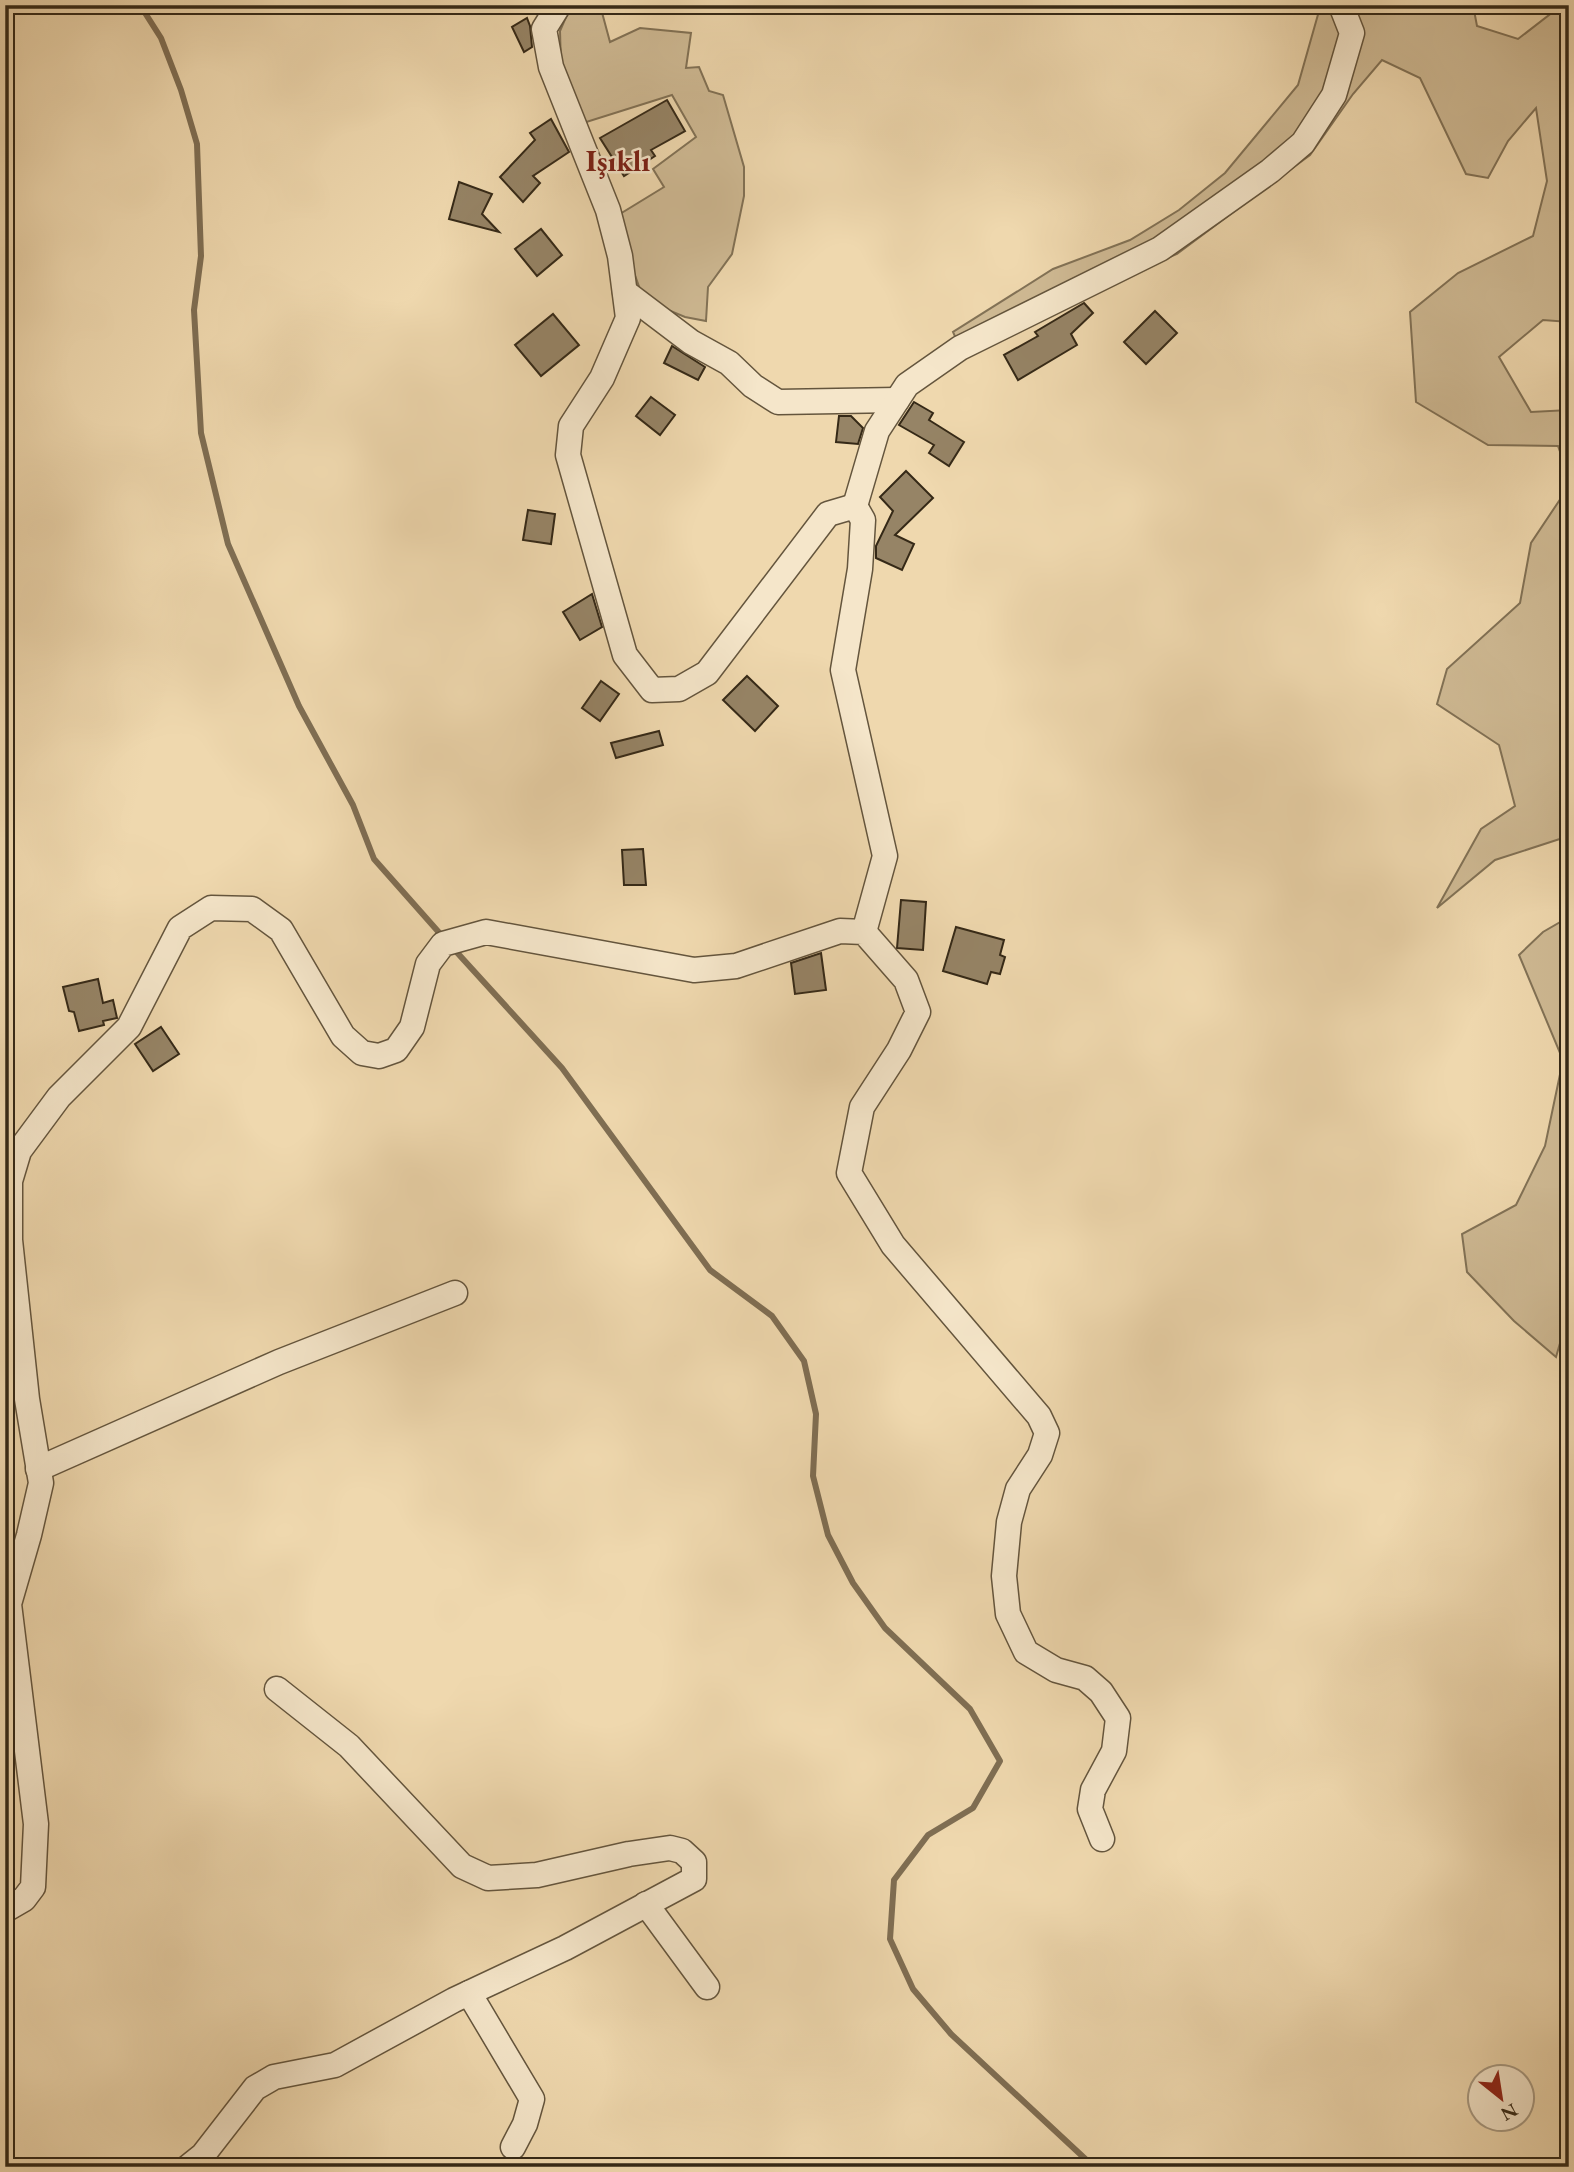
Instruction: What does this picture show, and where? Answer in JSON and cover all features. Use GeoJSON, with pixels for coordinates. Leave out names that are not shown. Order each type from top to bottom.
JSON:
{"type":"FeatureCollection","features":[{"type":"Feature","properties":{"kind":"street"},"geometry":{"type":"LineString","coordinates":[[559,5],[544,29],[551,67],[608,210],[620,256],[628,318],[602,377],[571,426],[568,455],[625,654],[652,690],[679,689],[708,673],[828,514],[855,506]]}},
{"type":"Feature","properties":{"kind":"street"},"geometry":{"type":"LineString","coordinates":[[864,932],[885,856],[843,670],[860,569],[863,520],[855,506],[877,432],[907,385],[960,348],[1160,249],[1270,172],[1303,144],[1334,95],[1352,33],[1342,5]]}},
{"type":"Feature","properties":{"kind":"street"},"geometry":{"type":"LineString","coordinates":[[625,292],[691,342],[729,363],[753,387],[778,402],[897,400]]}},
{"type":"Feature","properties":{"kind":"street"},"geometry":{"type":"LineString","coordinates":[[5,1910],[24,1899],[33,1887],[36,1824],[8,1630],[9,1604],[41,1483],[27,1399],[10,1240],[10,1181],[19,1151],[60,1097],[129,1027],[180,928],[211,908],[252,909],[281,930],[343,1036],[362,1053],[379,1056],[396,1050],[412,1027],[428,964],[443,944],[486,932],[694,970],[736,966],[840,931],[864,932],[906,980],[918,1012],[899,1050],[862,1107],[849,1173],[893,1245],[1039,1416],[1047,1433],[1040,1455],[1018,1489],[1009,1522],[1004,1576],[1008,1614],[1026,1652],[1056,1670],[1085,1678],[1101,1692],[1118,1718],[1114,1751],[1093,1790],[1090,1808],[1102,1839]]}},
{"type":"Feature","properties":{"kind":"street"},"geometry":{"type":"LineString","coordinates":[[38,1469],[279,1362],[455,1293]]}},
{"type":"Feature","properties":{"kind":"street"},"geometry":{"type":"LineString","coordinates":[[188,2167],[203,2155],[255,2088],[274,2077],[335,2065],[469,1993],[565,1948],[694,1879],[694,1862],[682,1851],[670,1848],[629,1854],[537,1875],[488,1878],[461,1866],[349,1746],[277,1689]]}},
{"type":"Feature","properties":{"kind":"street"},"geometry":{"type":"LineString","coordinates":[[646,1904],[707,1987]]}},
{"type":"Feature","properties":{"kind":"street"},"geometry":{"type":"LineString","coordinates":[[469,1993],[531,2099],[525,2124],[513,2147]]}},
{"type":"Feature","properties":{"kind":"shaded area"},"geometry":{"type":"Polygon","coordinates":[[[585,5],[600,5],[610,42],[640,28],[691,33],[686,68],[699,67],[709,91],[723,95],[744,167],[744,196],[732,254],[708,287],[706,321],[685,317],[644,300],[629,259],[620,214],[664,187],[653,169],[696,137],[672,95],[580,124],[561,65],[560,31],[569,10],[585,5]]]}},
{"type":"Feature","properties":{"kind":"shaded area"},"geometry":{"type":"Polygon","coordinates":[[[1317,5],[1473,5],[1477,26],[1518,39],[1562,5],[1569,5],[1569,322],[1543,320],[1499,357],[1531,412],[1569,410],[1569,477],[1558,446],[1488,445],[1416,402],[1410,312],[1458,273],[1533,236],[1547,181],[1536,108],[1508,141],[1488,178],[1466,174],[1420,78],[1382,60],[1353,94],[1310,155],[1177,254],[960,348],[953,332],[1053,269],[1130,240],[1179,210],[1225,173],[1298,85],[1319,11],[1317,5]]]}},
{"type":"Feature","properties":{"kind":"shaded area"},"geometry":{"type":"Polygon","coordinates":[[[1569,486],[1569,836],[1495,860],[1437,908],[1481,829],[1515,806],[1499,745],[1437,704],[1447,669],[1520,603],[1531,543],[1569,486]]]}},
{"type":"Feature","properties":{"kind":"shaded area"},"geometry":{"type":"Polygon","coordinates":[[[1569,917],[1569,1312],[1556,1357],[1514,1321],[1467,1272],[1462,1234],[1516,1205],[1545,1146],[1563,1060],[1519,955],[1543,932],[1569,917]]]}},
{"type":"Feature","properties":{"kind":"building"},"geometry":{"type":"Polygon","coordinates":[[[527,18],[532,47],[524,52],[512,27],[527,18]]]}},
{"type":"Feature","properties":{"kind":"building"},"geometry":{"type":"Polygon","coordinates":[[[667,100],[685,131],[651,150],[655,156],[624,176],[600,138],[667,100]]]}},
{"type":"Feature","properties":{"kind":"building"},"geometry":{"type":"Polygon","coordinates":[[[551,119],[569,152],[533,176],[540,183],[523,202],[500,177],[535,140],[530,133],[551,119]]]}},
{"type":"Feature","properties":{"kind":"building"},"geometry":{"type":"Polygon","coordinates":[[[459,182],[492,194],[482,214],[499,232],[449,219],[459,182]]]}},
{"type":"Feature","properties":{"kind":"building"},"geometry":{"type":"Polygon","coordinates":[[[541,229],[562,255],[537,276],[515,249],[541,229]]]}},
{"type":"Feature","properties":{"kind":"building"},"geometry":{"type":"Polygon","coordinates":[[[1084,303],[1093,313],[1071,334],[1077,345],[1018,380],[1004,355],[1038,336],[1035,332],[1084,303]]]}},
{"type":"Feature","properties":{"kind":"building"},"geometry":{"type":"Polygon","coordinates":[[[1155,311],[1177,333],[1146,364],[1124,342],[1155,311]]]}},
{"type":"Feature","properties":{"kind":"building"},"geometry":{"type":"Polygon","coordinates":[[[553,314],[579,345],[541,376],[515,345],[553,314]]]}},
{"type":"Feature","properties":{"kind":"building"},"geometry":{"type":"Polygon","coordinates":[[[672,346],[705,367],[698,380],[664,363],[672,346]]]}},
{"type":"Feature","properties":{"kind":"building"},"geometry":{"type":"Polygon","coordinates":[[[651,397],[675,415],[660,435],[636,416],[651,397]]]}},
{"type":"Feature","properties":{"kind":"building"},"geometry":{"type":"Polygon","coordinates":[[[914,402],[933,413],[929,420],[964,442],[949,466],[929,453],[934,445],[899,425],[914,402]]]}},
{"type":"Feature","properties":{"kind":"building"},"geometry":{"type":"Polygon","coordinates":[[[839,416],[851,416],[863,428],[858,444],[836,442],[839,416]]]}},
{"type":"Feature","properties":{"kind":"building"},"geometry":{"type":"Polygon","coordinates":[[[906,471],[933,498],[895,535],[914,544],[902,570],[876,558],[876,546],[893,511],[880,497],[906,471]]]}},
{"type":"Feature","properties":{"kind":"building"},"geometry":{"type":"Polygon","coordinates":[[[528,510],[555,514],[551,544],[523,540],[528,510]]]}},
{"type":"Feature","properties":{"kind":"building"},"geometry":{"type":"Polygon","coordinates":[[[592,594],[602,627],[580,640],[563,612],[592,594]]]}},
{"type":"Feature","properties":{"kind":"building"},"geometry":{"type":"Polygon","coordinates":[[[747,676],[778,706],[755,731],[723,700],[747,676]]]}},
{"type":"Feature","properties":{"kind":"building"},"geometry":{"type":"Polygon","coordinates":[[[601,681],[619,694],[600,721],[582,708],[601,681]]]}},
{"type":"Feature","properties":{"kind":"building"},"geometry":{"type":"Polygon","coordinates":[[[659,731],[663,745],[616,758],[611,743],[659,731]]]}},
{"type":"Feature","properties":{"kind":"building"},"geometry":{"type":"Polygon","coordinates":[[[643,849],[646,885],[624,885],[622,850],[643,849]]]}},
{"type":"Feature","properties":{"kind":"building"},"geometry":{"type":"Polygon","coordinates":[[[901,900],[926,902],[923,950],[897,948],[901,900]]]}},
{"type":"Feature","properties":{"kind":"building"},"geometry":{"type":"Polygon","coordinates":[[[956,927],[1004,940],[1000,955],[1005,957],[1000,974],[991,972],[987,984],[943,971],[956,927]]]}},
{"type":"Feature","properties":{"kind":"building"},"geometry":{"type":"Polygon","coordinates":[[[821,953],[826,990],[795,994],[791,963],[821,953]]]}},
{"type":"Feature","properties":{"kind":"building"},"geometry":{"type":"Polygon","coordinates":[[[98,979],[103,1003],[113,1000],[117,1018],[103,1021],[104,1025],[79,1031],[74,1012],[69,1011],[63,987],[98,979]]]}},
{"type":"Feature","properties":{"kind":"building"},"geometry":{"type":"Polygon","coordinates":[[[161,1027],[179,1054],[153,1071],[135,1044],[161,1027]]]}},
{"type":"Feature","properties":{"kind":"waterway"},"geometry":{"type":"LineString","coordinates":[[140,5],[161,38],[181,90],[197,144],[201,256],[194,310],[201,433],[228,544],[299,706],[353,805],[374,859],[443,937]]}},
{"type":"Feature","properties":{"kind":"waterway"},"geometry":{"type":"LineString","coordinates":[[452,947],[562,1068],[710,1270],[772,1316],[804,1361],[816,1414],[813,1476],[828,1535],[853,1583],[885,1628],[970,1709],[1000,1761],[973,1808],[928,1835],[894,1880],[890,1939],[913,1989],[951,2034],[1094,2167]]}},
{"type":"Feature","properties":{"kind":"district","name":"Işıklı"},"geometry":{"type":"Point","coordinates":[618,160]}}]}
